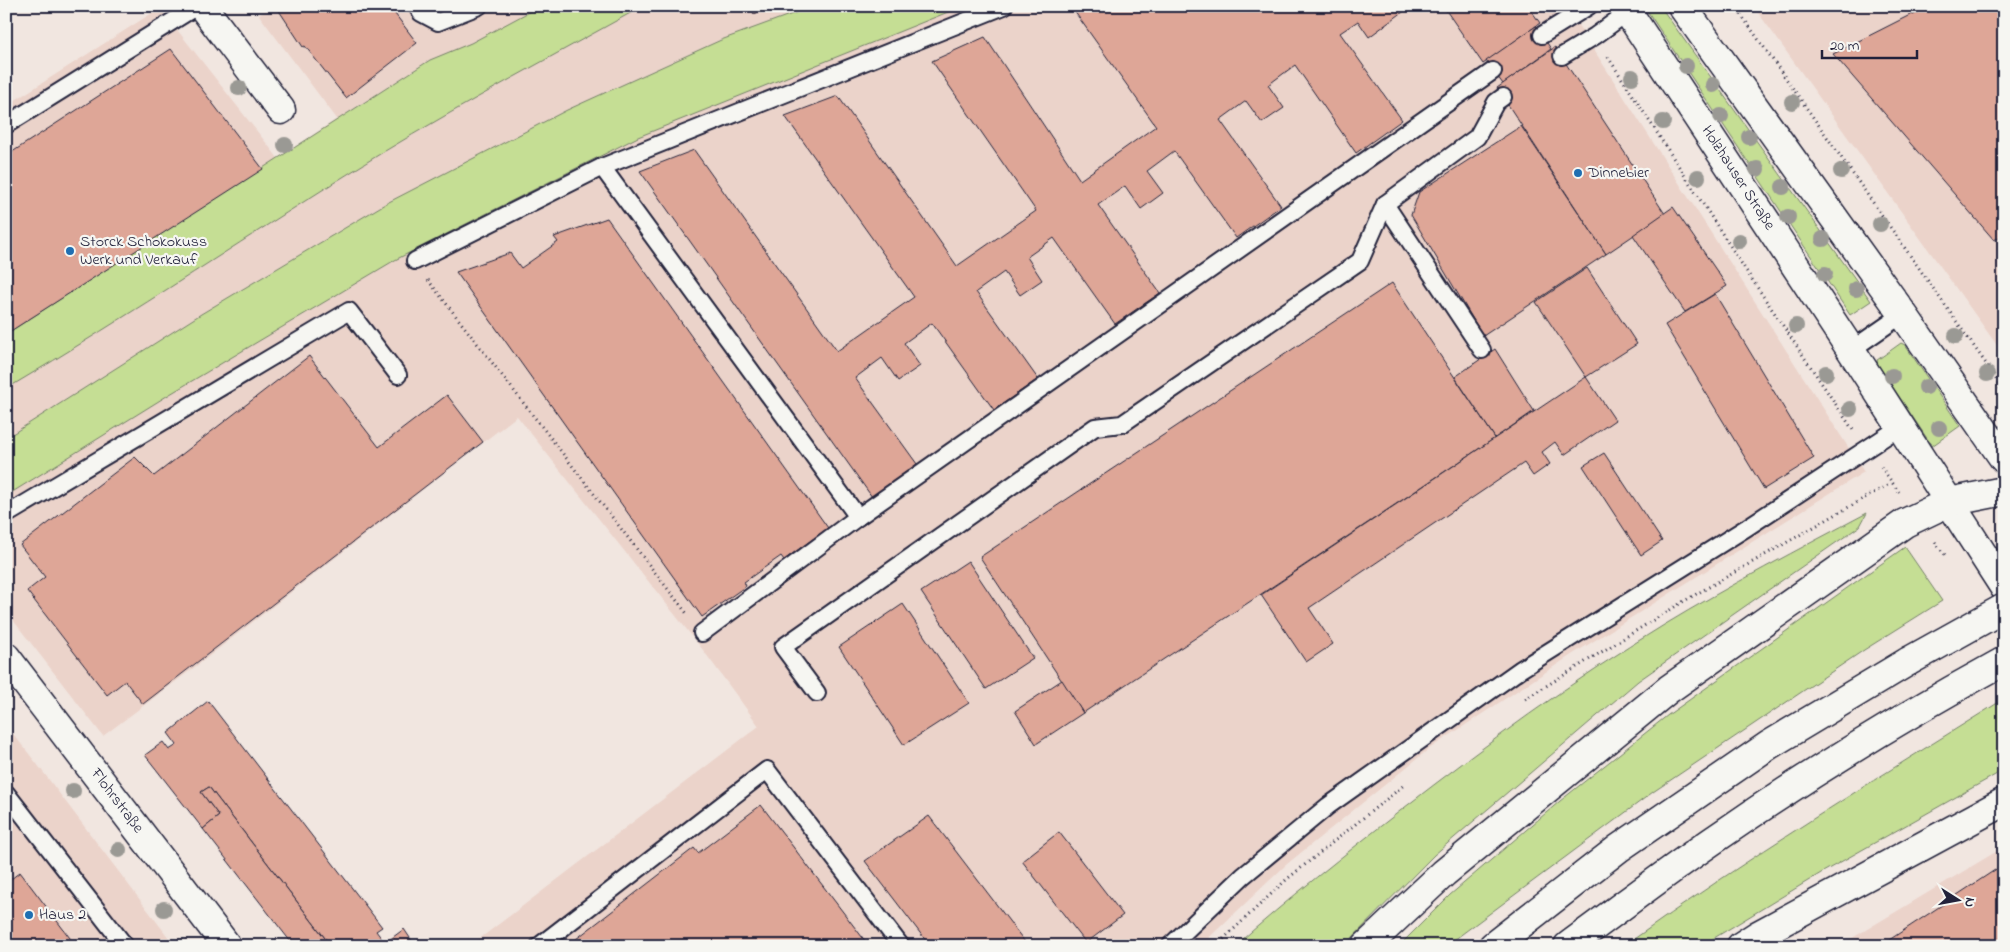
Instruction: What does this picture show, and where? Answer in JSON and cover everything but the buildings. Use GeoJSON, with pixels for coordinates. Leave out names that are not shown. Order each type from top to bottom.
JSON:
{"type":"FeatureCollection","features":[{"type":"Feature","properties":{"kind":"main road"},"geometry":{"type":"LineString","coordinates":[[202,6],[282,110]]}},
{"type":"Feature","properties":{"kind":"main road"},"geometry":{"type":"LineString","coordinates":[[1682,6],[1903,314],[2004,459]]}},
{"type":"Feature","properties":{"kind":"main road","name":"Holzhauser Straße"},"geometry":{"type":"LineString","coordinates":[[1626,9],[1851,350],[2004,587]]}},
{"type":"Feature","properties":{"kind":"main road"},"geometry":{"type":"LineString","coordinates":[[1366,946],[1444,873],[1669,689],[1905,523],[1949,502],[2004,492]]}},
{"type":"Feature","properties":{"kind":"main road"},"geometry":{"type":"LineString","coordinates":[[1493,946],[1619,848],[1770,745],[1909,661],[2004,608]]}},
{"type":"Feature","properties":{"kind":"main road","name":"Flohrstraße"},"geometry":{"type":"LineString","coordinates":[[6,657],[227,946]]}},
{"type":"Feature","properties":{"kind":"main road"},"geometry":{"type":"LineString","coordinates":[[1568,946],[1728,830],[1834,760],[1932,700],[2004,661]]}},
{"type":"Feature","properties":{"kind":"main road"},"geometry":{"type":"LineString","coordinates":[[1741,946],[1758,934],[2004,802]]}},
{"type":"Feature","properties":{"kind":"lane"},"geometry":{"type":"LineString","coordinates":[[6,126],[197,6]]}},
{"type":"Feature","properties":{"kind":"lane"},"geometry":{"type":"LineString","coordinates":[[418,6],[421,13],[438,22],[478,6]]}},
{"type":"Feature","properties":{"kind":"lane"},"geometry":{"type":"LineString","coordinates":[[415,261],[602,167],[1004,6]]}},
{"type":"Feature","properties":{"kind":"lane"},"geometry":{"type":"LineString","coordinates":[[1542,35],[1589,6]]}},
{"type":"Feature","properties":{"kind":"lane"},"geometry":{"type":"LineString","coordinates":[[1562,56],[1594,36],[1626,9]]}},
{"type":"Feature","properties":{"kind":"lane"},"geometry":{"type":"LineString","coordinates":[[702,633],[858,517],[1493,71]]}},
{"type":"Feature","properties":{"kind":"lane"},"geometry":{"type":"LineString","coordinates":[[817,693],[783,647],[1095,427],[1122,424],[1360,261],[1384,204],[1476,137],[1496,102],[1503,97]]}},
{"type":"Feature","properties":{"kind":"lane"},"geometry":{"type":"LineString","coordinates":[[602,167],[858,517]]}},
{"type":"Feature","properties":{"kind":"lane"},"geometry":{"type":"LineString","coordinates":[[1384,204],[1482,350]]}},
{"type":"Feature","properties":{"kind":"lane"},"geometry":{"type":"LineString","coordinates":[[6,515],[350,310],[398,375]]}},
{"type":"Feature","properties":{"kind":"lane"},"geometry":{"type":"LineString","coordinates":[[1851,350],[1903,314]]}},
{"type":"Feature","properties":{"kind":"lane"},"geometry":{"type":"LineString","coordinates":[[1170,946],[1243,876],[1336,800],[1521,669],[1746,528],[1900,427]]}},
{"type":"Feature","properties":{"kind":"lane"},"geometry":{"type":"LineString","coordinates":[[539,946],[767,770],[901,946]]}},
{"type":"Feature","properties":{"kind":"lane"},"geometry":{"type":"LineString","coordinates":[[6,793],[125,946]]}},
{"type":"Feature","properties":{"kind":"path"},"geometry":{"type":"LineString","coordinates":[[1735,6],[1988,367],[2004,397]]}},
{"type":"Feature","properties":{"kind":"path"},"geometry":{"type":"LineString","coordinates":[[1520,703],[1686,600],[1892,483],[1868,448],[1849,426],[1594,36]]}},
{"type":"Feature","properties":{"kind":"path"},"geometry":{"type":"LineString","coordinates":[[438,294],[702,633]]}},
{"type":"Feature","properties":{"kind":"path"},"geometry":{"type":"LineString","coordinates":[[1216,946],[1286,880],[1412,780]]}},
{"type":"Feature","properties":{"kind":"shaded area"},"geometry":{"type":"Polygon","coordinates":[[[272,6],[1564,6],[1864,472],[1573,654],[1429,749],[1287,864],[1200,946],[470,946],[759,726],[703,650],[517,416],[199,664],[103,736],[6,611],[6,106],[160,8],[278,158],[337,119],[259,15],[272,6]]]}},
{"type":"Feature","properties":{"kind":"shaded area"},"geometry":{"type":"Polygon","coordinates":[[[1753,6],[2004,6],[2004,355],[1773,33],[1753,6]]]}},
{"type":"Feature","properties":{"kind":"shaded area"},"geometry":{"type":"Polygon","coordinates":[[[6,725],[37,764],[175,946],[6,946],[6,725]]]}},
{"type":"Feature","properties":{"kind":"shaded area"},"geometry":{"type":"Polygon","coordinates":[[[2004,847],[2004,946],[1839,946],[2004,847]]]}},
{"type":"Feature","properties":{"kind":"green space"},"geometry":{"type":"Polygon","coordinates":[[[540,6],[643,6],[478,97],[380,154],[6,389],[6,334],[430,60],[471,43],[540,6]]]}},
{"type":"Feature","properties":{"kind":"green space"},"geometry":{"type":"Polygon","coordinates":[[[814,6],[963,6],[638,137],[395,260],[170,394],[6,496],[6,438],[201,314],[385,204],[567,110],[721,40],[814,6]]]}},
{"type":"Feature","properties":{"kind":"green space"},"geometry":{"type":"Polygon","coordinates":[[[1644,6],[1660,6],[1871,301],[1850,315],[1644,6]]]}},
{"type":"Feature","properties":{"kind":"green space"},"geometry":{"type":"Polygon","coordinates":[[[1901,343],[1905,345],[1960,426],[1932,446],[1878,365],[1877,360],[1901,343]]]}},
{"type":"Feature","properties":{"kind":"green space"},"geometry":{"type":"Polygon","coordinates":[[[1867,513],[1860,526],[1638,681],[1434,855],[1344,946],[1235,946],[1296,894],[1400,811],[1562,691],[1689,610],[1867,513]]]}},
{"type":"Feature","properties":{"kind":"green space"},"geometry":{"type":"Polygon","coordinates":[[[1905,547],[1942,601],[1864,650],[1653,792],[1446,946],[1399,946],[1450,895],[1560,801],[1668,715],[1905,547]]]}},
{"type":"Feature","properties":{"kind":"green space"},"geometry":{"type":"Polygon","coordinates":[[[2004,699],[2004,770],[1821,873],[1701,946],[1624,946],[1765,850],[2004,699]]]}},
{"type":"Feature","properties":{"kind":"place","name":"Dinnebier"},"geometry":{"type":"Point","coordinates":[1578,173]}},
{"type":"Feature","properties":{"kind":"place","name":"Storck Schokokuss Werk und Verkauf"},"geometry":{"type":"Point","coordinates":[70,251]}},
{"type":"Feature","properties":{"kind":"place","name":"Haus 2"},"geometry":{"type":"Point","coordinates":[29,915]}}]}
